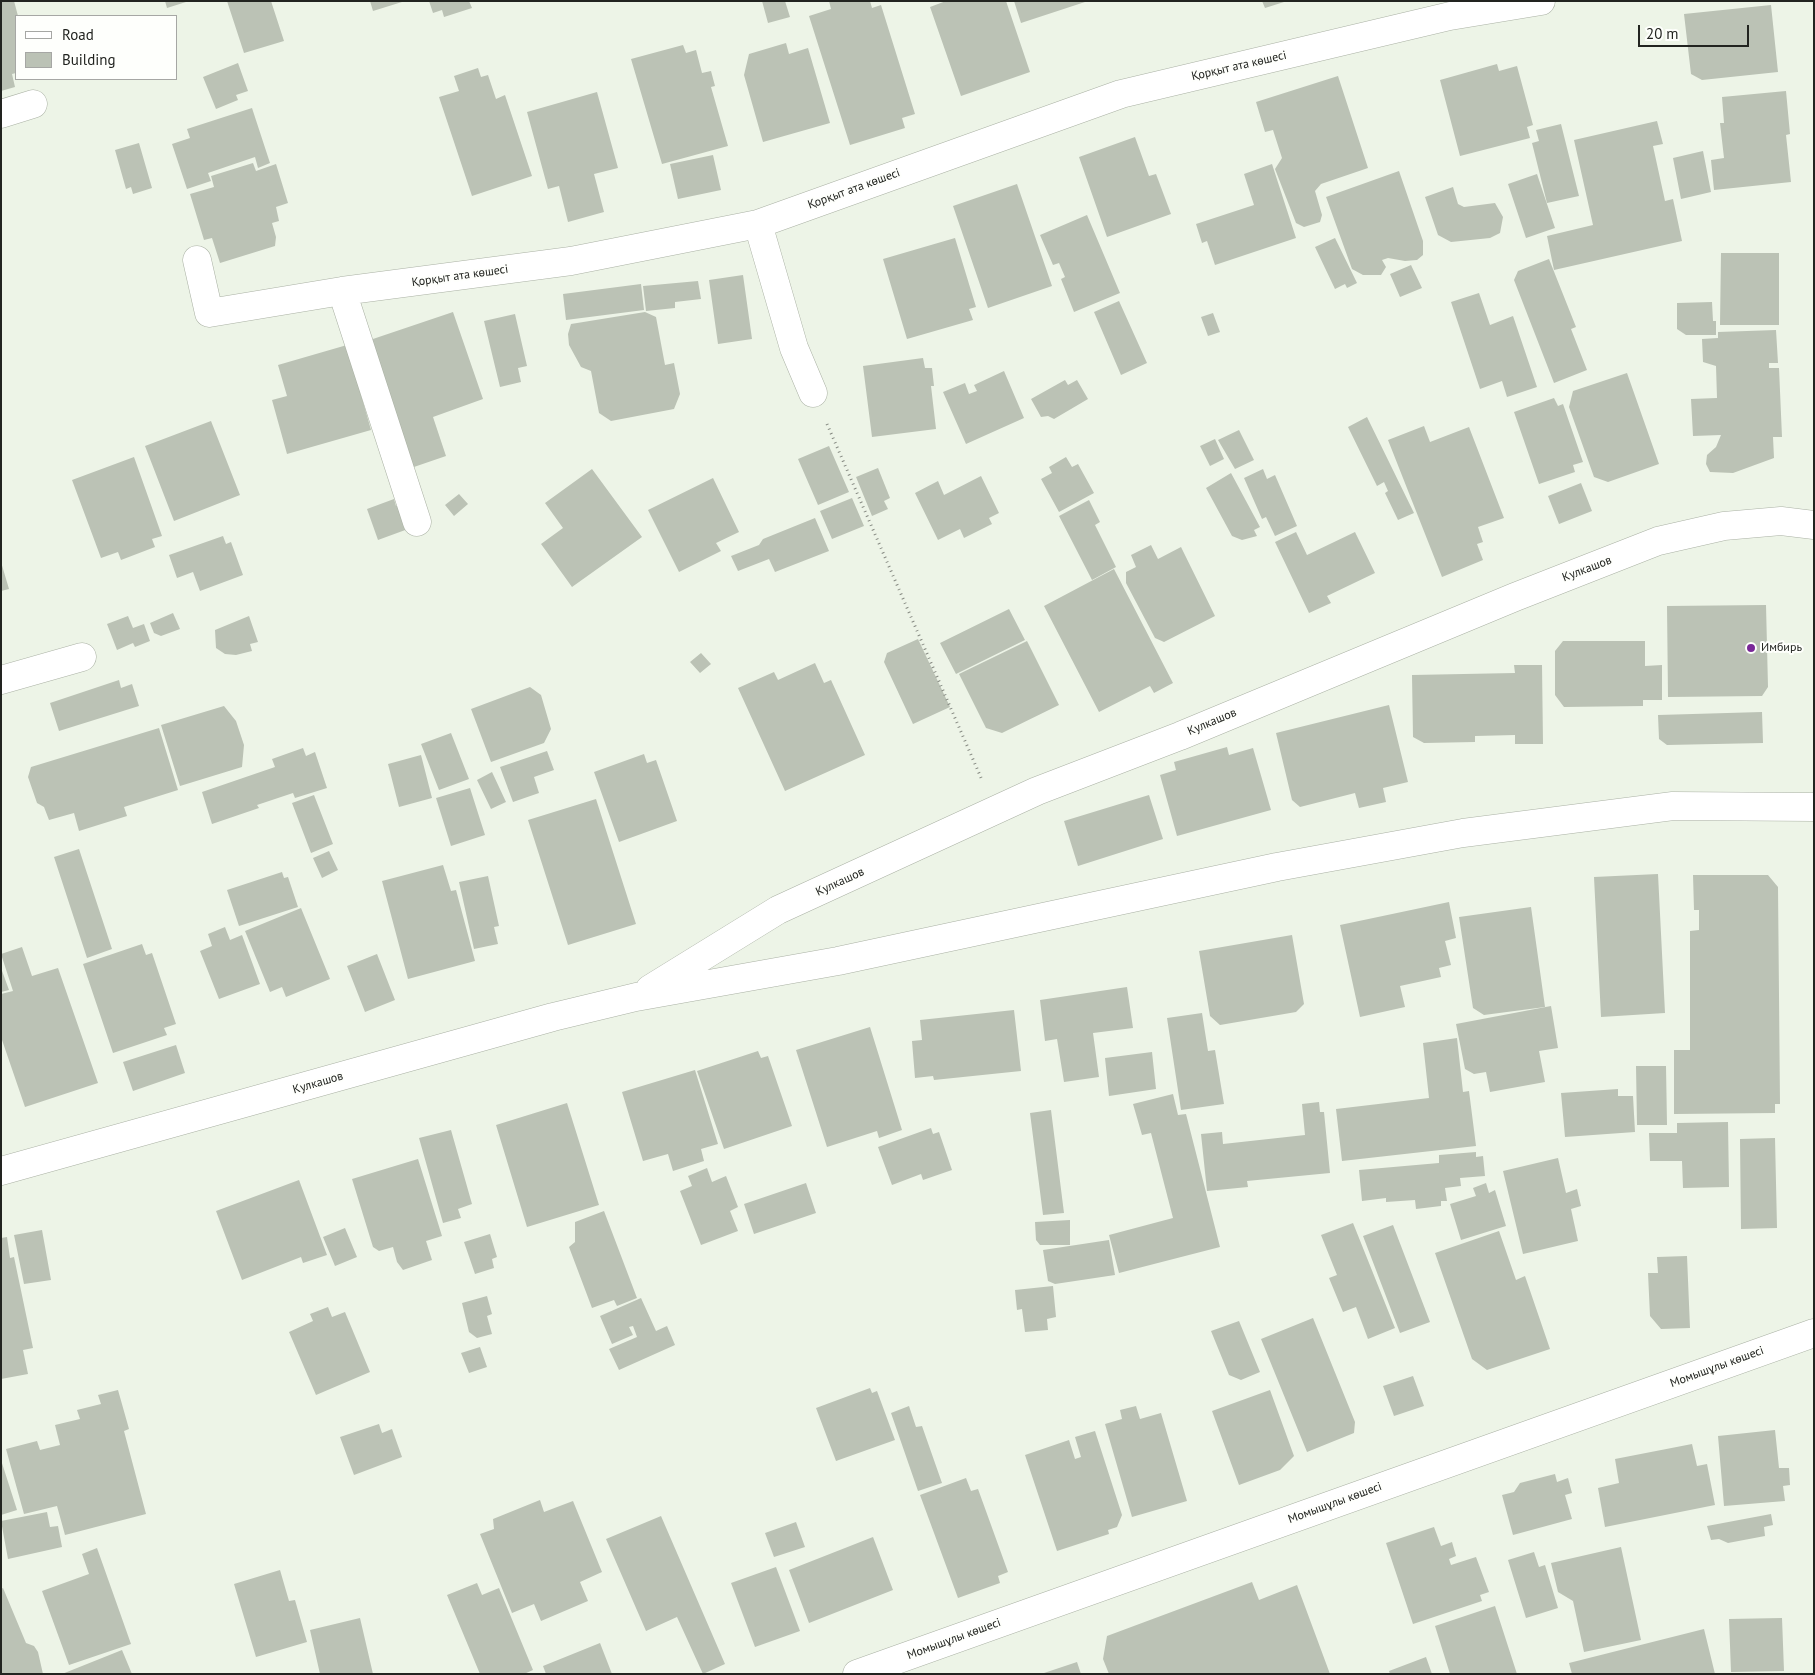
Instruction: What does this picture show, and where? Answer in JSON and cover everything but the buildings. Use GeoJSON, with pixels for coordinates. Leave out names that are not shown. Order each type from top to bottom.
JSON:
{"type":"FeatureCollection","features":[{"type":"Feature","properties":{"kind":"street","name":"Қорқыт ата көшесі"},"geometry":{"type":"LineString","coordinates":[[198,260],[209,313],[342,291],[571,261],[758,224],[1121,94],[1450,16],[1540,1]]}},
{"type":"Feature","properties":{"kind":"street"},"geometry":{"type":"LineString","coordinates":[[1,114],[33,104]]}},
{"type":"Feature","properties":{"kind":"street"},"geometry":{"type":"LineString","coordinates":[[758,224],[794,348],[813,393]]}},
{"type":"Feature","properties":{"kind":"street"},"geometry":{"type":"LineString","coordinates":[[342,291],[417,522]]}},
{"type":"Feature","properties":{"kind":"street","name":"Кулкашов"},"geometry":{"type":"LineString","coordinates":[[636,997],[778,910],[1038,791],[1180,736],[1332,671],[1658,541],[1724,526],[1781,521],[1814,525]]}},
{"type":"Feature","properties":{"kind":"street"},"geometry":{"type":"LineString","coordinates":[[1,680],[82,657]]}},
{"type":"Feature","properties":{"kind":"street","name":"Кулкашов"},"geometry":{"type":"LineString","coordinates":[[1,1170],[553,1017],[636,997],[838,961],[1277,867],[1463,833],[1673,806],[1814,807]]}},
{"type":"Feature","properties":{"kind":"street","name":"Момышұлы көшесі"},"geometry":{"type":"LineString","coordinates":[[857,1674],[1814,1333]]}},
{"type":"Feature","properties":{"kind":"path"},"geometry":{"type":"LineString","coordinates":[[813,393],[995,811]]}},
{"type":"Feature","properties":{"kind":"place","name":"Имбирь"},"geometry":{"type":"Point","coordinates":[1751,648]}}]}
